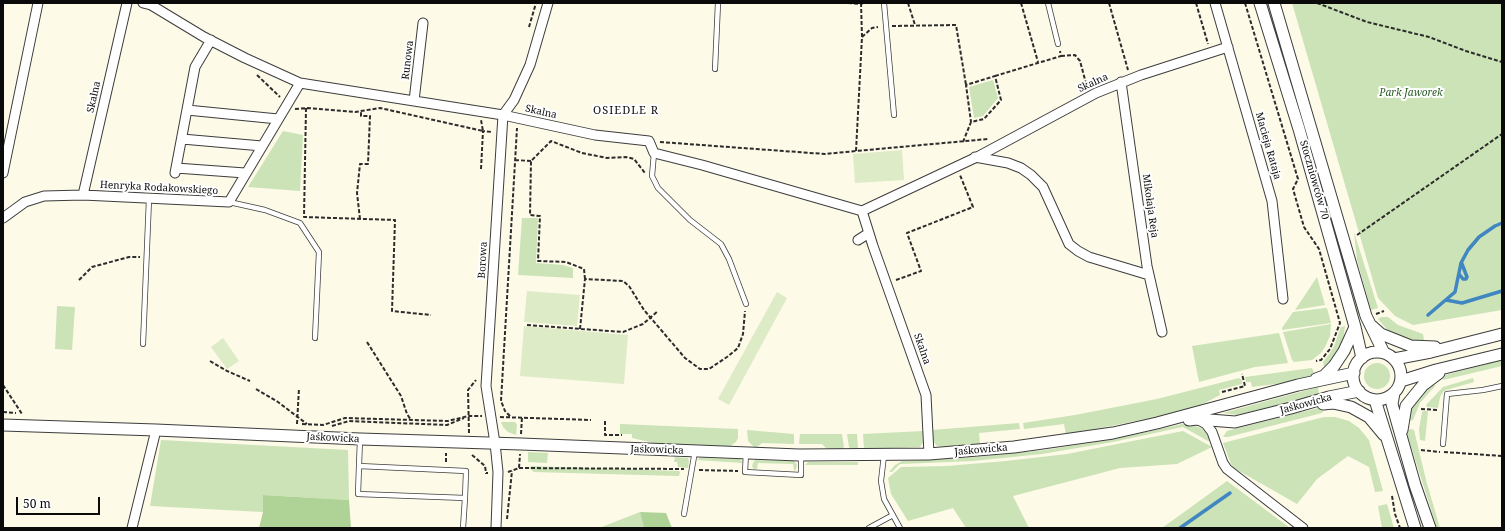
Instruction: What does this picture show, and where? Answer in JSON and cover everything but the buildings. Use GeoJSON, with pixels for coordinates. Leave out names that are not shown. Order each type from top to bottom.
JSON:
{"type":"FeatureCollection","features":[{"type":"Feature","properties":{"kind":"street"},"geometry":{"type":"LineString","coordinates":[[3,173],[38,3]]}},
{"type":"Feature","properties":{"kind":"street","name":"Skalna"},"geometry":{"type":"LineString","coordinates":[[83,195],[127,3]]}},
{"type":"Feature","properties":{"kind":"street","name":"Skalna"},"geometry":{"type":"LineString","coordinates":[[143,3],[150,5],[245,58],[300,83],[503,115],[595,135],[649,141]]}},
{"type":"Feature","properties":{"kind":"street"},"geometry":{"type":"LineString","coordinates":[[503,115],[514,100],[530,65],[548,3]]}},
{"type":"Feature","properties":{"kind":"street","name":"Macieja Rataja"},"geometry":{"type":"LineString","coordinates":[[1215,3],[1272,201],[1283,299]]}},
{"type":"Feature","properties":{"kind":"street","name":"Stoczniowców 70"},"geometry":{"type":"LineString","coordinates":[[1260,3],[1300,129],[1362,358]]}},
{"type":"Feature","properties":{"kind":"street","name":"Stoczniowców 70"},"geometry":{"type":"LineString","coordinates":[[1274,3],[1335,214],[1369,323],[1384,353]]}},
{"type":"Feature","properties":{"kind":"street","name":"Runowa"},"geometry":{"type":"LineString","coordinates":[[414,101],[423,22]]}},
{"type":"Feature","properties":{"kind":"street"},"geometry":{"type":"LineString","coordinates":[[208,38],[195,67],[175,170],[245,173]]}},
{"type":"Feature","properties":{"kind":"street","name":"Skalna"},"geometry":{"type":"LineString","coordinates":[[929,454],[926,395],[862,211],[975,157],[1090,96],[1121,82],[1228,47]]}},
{"type":"Feature","properties":{"kind":"street","name":"Mikołaja Reja"},"geometry":{"type":"LineString","coordinates":[[1121,82],[1149,275],[1162,332]]}},
{"type":"Feature","properties":{"kind":"street","name":"Henryka Rodakowskiego"},"geometry":{"type":"LineString","coordinates":[[3,218],[25,202],[44,196],[83,195],[229,202],[300,83]]}},
{"type":"Feature","properties":{"kind":"street"},"geometry":{"type":"LineString","coordinates":[[187,110],[278,119]]}},
{"type":"Feature","properties":{"kind":"street","name":"Borowa"},"geometry":{"type":"LineString","coordinates":[[496,528],[498,472],[486,386],[503,115]]}},
{"type":"Feature","properties":{"kind":"street"},"geometry":{"type":"LineString","coordinates":[[182,139],[262,146]]}},
{"type":"Feature","properties":{"kind":"street"},"geometry":{"type":"LineString","coordinates":[[649,141],[654,153],[710,167],[862,211]]}},
{"type":"Feature","properties":{"kind":"street"},"geometry":{"type":"LineString","coordinates":[[975,157],[1008,163],[1021,168],[1031,175],[1043,187],[1069,244],[1078,251],[1089,257],[1149,275]]}},
{"type":"Feature","properties":{"kind":"street"},"geometry":{"type":"LineString","coordinates":[[858,240],[869,233]]}},
{"type":"Feature","properties":{"kind":"street"},"geometry":{"type":"LineString","coordinates":[[1369,323],[1381,334],[1411,346],[1448,348]]}},
{"type":"Feature","properties":{"kind":"street"},"geometry":{"type":"LineString","coordinates":[[1298,385],[1324,376],[1334,366],[1344,351],[1354,327]]}},
{"type":"Feature","properties":{"kind":"street"},"geometry":{"type":"LineString","coordinates":[[1394,359],[1448,348],[1502,334]]}},
{"type":"Feature","properties":{"kind":"street"},"geometry":{"type":"LineString","coordinates":[[1394,394],[1375,400],[1364,396],[1359,391],[1354,380],[1354,373],[1355,367],[1362,358],[1368,354],[1376,352],[1384,353],[1394,359],[1400,369],[1401,381],[1394,394],[1392,404],[1415,485],[1430,528]]}},
{"type":"Feature","properties":{"kind":"street"},"geometry":{"type":"LineString","coordinates":[[1401,381],[1436,370],[1447,369],[1502,354]]}},
{"type":"Feature","properties":{"kind":"street"},"geometry":{"type":"LineString","coordinates":[[1402,435],[1401,426],[1406,406],[1422,384],[1447,369]]}},
{"type":"Feature","properties":{"kind":"street","name":"Jaśkowicka"},"geometry":{"type":"LineString","coordinates":[[3,425],[156,430],[360,440],[495,443],[801,455],[929,454],[1014,447],[1113,433],[1157,423],[1298,385],[1354,373]]}},
{"type":"Feature","properties":{"kind":"street","name":"Jaśkowicka"},"geometry":{"type":"LineString","coordinates":[[1157,423],[1198,419],[1235,422],[1328,397],[1359,391]]}},
{"type":"Feature","properties":{"kind":"street"},"geometry":{"type":"LineString","coordinates":[[1375,400],[1414,528]]}},
{"type":"Feature","properties":{"kind":"street"},"geometry":{"type":"LineString","coordinates":[[1291,408],[1333,403],[1351,407],[1369,417],[1387,438]]}},
{"type":"Feature","properties":{"kind":"street"},"geometry":{"type":"LineString","coordinates":[[1198,419],[1206,424],[1212,432],[1223,463],[1227,469],[1302,528]]}},
{"type":"Feature","properties":{"kind":"street"},"geometry":{"type":"LineString","coordinates":[[132,528],[156,430]]}},
{"type":"Feature","properties":{"kind":"lane"},"geometry":{"type":"LineString","coordinates":[[715,69],[718,3]]}},
{"type":"Feature","properties":{"kind":"lane"},"geometry":{"type":"LineString","coordinates":[[884,3],[894,115]]}},
{"type":"Feature","properties":{"kind":"lane"},"geometry":{"type":"LineString","coordinates":[[1048,3],[1058,44]]}},
{"type":"Feature","properties":{"kind":"lane"},"geometry":{"type":"LineString","coordinates":[[654,153],[652,176],[658,188],[690,220],[720,244],[729,259],[746,304]]}},
{"type":"Feature","properties":{"kind":"lane"},"geometry":{"type":"LineString","coordinates":[[143,344],[149,199]]}},
{"type":"Feature","properties":{"kind":"lane"},"geometry":{"type":"LineString","coordinates":[[229,202],[265,210],[300,223],[320,252],[315,338]]}},
{"type":"Feature","properties":{"kind":"lane"},"geometry":{"type":"LineString","coordinates":[[1443,444],[1447,394],[1483,390],[1502,386]]}},
{"type":"Feature","properties":{"kind":"lane"},"geometry":{"type":"LineString","coordinates":[[360,440],[358,494],[465,498]]}},
{"type":"Feature","properties":{"kind":"lane"},"geometry":{"type":"LineString","coordinates":[[684,514],[695,451]]}},
{"type":"Feature","properties":{"kind":"lane"},"geometry":{"type":"LineString","coordinates":[[746,453],[745,472],[801,475],[801,455]]}},
{"type":"Feature","properties":{"kind":"lane"},"geometry":{"type":"LineString","coordinates":[[884,455],[881,480],[884,499],[900,528]]}},
{"type":"Feature","properties":{"kind":"lane"},"geometry":{"type":"LineString","coordinates":[[359,466],[466,471],[463,528]]}},
{"type":"Feature","properties":{"kind":"lane"},"geometry":{"type":"LineString","coordinates":[[872,527],[893,515]]}},
{"type":"Feature","properties":{"kind":"path"},"geometry":{"type":"LineString","coordinates":[[529,29],[536,3]]}},
{"type":"Feature","properties":{"kind":"path"},"geometry":{"type":"LineString","coordinates":[[848,3],[862,3],[862,37],[856,151]]}},
{"type":"Feature","properties":{"kind":"path"},"geometry":{"type":"LineString","coordinates":[[908,3],[915,25]]}},
{"type":"Feature","properties":{"kind":"path"},"geometry":{"type":"LineString","coordinates":[[1022,3],[1038,62]]}},
{"type":"Feature","properties":{"kind":"path"},"geometry":{"type":"LineString","coordinates":[[1109,3],[1130,79]]}},
{"type":"Feature","properties":{"kind":"path"},"geometry":{"type":"LineString","coordinates":[[1196,3],[1210,53]]}},
{"type":"Feature","properties":{"kind":"path"},"geometry":{"type":"LineString","coordinates":[[1245,3],[1298,179],[1293,190],[1304,227],[1319,249],[1340,323],[1330,349],[1321,360],[1316,361]]}},
{"type":"Feature","properties":{"kind":"path"},"geometry":{"type":"LineString","coordinates":[[1317,3],[1366,22],[1428,37],[1502,62]]}},
{"type":"Feature","properties":{"kind":"path"},"geometry":{"type":"LineString","coordinates":[[862,37],[872,28],[915,25],[956,25],[971,122],[963,142]]}},
{"type":"Feature","properties":{"kind":"path"},"geometry":{"type":"LineString","coordinates":[[1058,44],[1061,56]]}},
{"type":"Feature","properties":{"kind":"path"},"geometry":{"type":"LineString","coordinates":[[966,85],[1038,62],[1061,56],[1074,55],[1080,61],[1090,96]]}},
{"type":"Feature","properties":{"kind":"path"},"geometry":{"type":"LineString","coordinates":[[252,70],[284,100]]}},
{"type":"Feature","properties":{"kind":"path"},"geometry":{"type":"LineString","coordinates":[[971,122],[984,119],[1001,100],[994,76]]}},
{"type":"Feature","properties":{"kind":"path"},"geometry":{"type":"LineString","coordinates":[[306,108],[304,217],[395,220],[392,311],[431,315]]}},
{"type":"Feature","properties":{"kind":"path"},"geometry":{"type":"LineString","coordinates":[[293,109],[306,108],[356,112],[380,108],[493,132]]}},
{"type":"Feature","properties":{"kind":"path"},"geometry":{"type":"LineString","coordinates":[[360,219],[357,193],[360,164],[368,164],[370,116],[361,116],[361,111]]}},
{"type":"Feature","properties":{"kind":"path"},"geometry":{"type":"LineString","coordinates":[[481,119],[483,131],[481,169]]}},
{"type":"Feature","properties":{"kind":"path"},"geometry":{"type":"LineString","coordinates":[[511,417],[505,411],[501,401],[517,125]]}},
{"type":"Feature","properties":{"kind":"path"},"geometry":{"type":"LineString","coordinates":[[1358,235],[1502,134]]}},
{"type":"Feature","properties":{"kind":"path"},"geometry":{"type":"LineString","coordinates":[[510,135],[516,135]]}},
{"type":"Feature","properties":{"kind":"path"},"geometry":{"type":"LineString","coordinates":[[649,141],[825,154],[993,138]]}},
{"type":"Feature","properties":{"kind":"path"},"geometry":{"type":"LineString","coordinates":[[580,329],[585,279],[584,270],[566,262],[538,261],[540,216],[530,215],[531,161],[551,141],[582,154],[606,158],[626,157],[634,159],[647,175],[652,176]]}},
{"type":"Feature","properties":{"kind":"path"},"geometry":{"type":"LineString","coordinates":[[515,160],[531,161]]}},
{"type":"Feature","properties":{"kind":"path"},"geometry":{"type":"LineString","coordinates":[[890,282],[922,271],[907,233],[973,207],[956,166]]}},
{"type":"Feature","properties":{"kind":"path"},"geometry":{"type":"LineString","coordinates":[[79,280],[92,267],[129,257],[146,257]]}},
{"type":"Feature","properties":{"kind":"path"},"geometry":{"type":"LineString","coordinates":[[585,279],[623,281],[629,286],[650,318],[685,358],[700,369],[709,369],[727,358],[738,348],[743,334],[746,304]]}},
{"type":"Feature","properties":{"kind":"path"},"geometry":{"type":"LineString","coordinates":[[527,325],[623,332],[643,324],[658,311]]}},
{"type":"Feature","properties":{"kind":"path"},"geometry":{"type":"LineString","coordinates":[[367,342],[401,396],[407,414],[411,420]]}},
{"type":"Feature","properties":{"kind":"path"},"geometry":{"type":"LineString","coordinates":[[210,361],[227,371],[250,381]]}},
{"type":"Feature","properties":{"kind":"path"},"geometry":{"type":"LineString","coordinates":[[469,433],[468,390],[488,366]]}},
{"type":"Feature","properties":{"kind":"path"},"geometry":{"type":"LineString","coordinates":[[1222,392],[1245,386],[1242,374]]}},
{"type":"Feature","properties":{"kind":"path"},"geometry":{"type":"LineString","coordinates":[[3,385],[22,414],[3,412]]}},
{"type":"Feature","properties":{"kind":"path"},"geometry":{"type":"LineString","coordinates":[[297,424],[299,388]]}},
{"type":"Feature","properties":{"kind":"path"},"geometry":{"type":"LineString","coordinates":[[256,389],[278,402],[308,424]]}},
{"type":"Feature","properties":{"kind":"path"},"geometry":{"type":"LineString","coordinates":[[1421,409],[1446,411]]}},
{"type":"Feature","properties":{"kind":"path"},"geometry":{"type":"LineString","coordinates":[[290,424],[323,424],[344,418],[448,421],[468,416]]}},
{"type":"Feature","properties":{"kind":"path"},"geometry":{"type":"LineString","coordinates":[[496,416],[591,420]]}},
{"type":"Feature","properties":{"kind":"path"},"geometry":{"type":"LineString","coordinates":[[521,435],[522,417]]}},
{"type":"Feature","properties":{"kind":"path"},"geometry":{"type":"LineString","coordinates":[[606,420],[605,435],[622,435]]}},
{"type":"Feature","properties":{"kind":"path"},"geometry":{"type":"LineString","coordinates":[[1421,450],[1502,456]]}},
{"type":"Feature","properties":{"kind":"path"},"geometry":{"type":"LineString","coordinates":[[446,452],[446,470]]}},
{"type":"Feature","properties":{"kind":"path"},"geometry":{"type":"LineString","coordinates":[[469,454],[473,455],[485,466],[486,473]]}},
{"type":"Feature","properties":{"kind":"path"},"geometry":{"type":"LineString","coordinates":[[519,468],[520,454]]}},
{"type":"Feature","properties":{"kind":"path"},"geometry":{"type":"LineString","coordinates":[[504,472],[512,472],[519,468],[745,472]]}},
{"type":"Feature","properties":{"kind":"path"},"geometry":{"type":"LineString","coordinates":[[507,521],[512,472]]}},
{"type":"Feature","properties":{"kind":"path"},"geometry":{"type":"LineString","coordinates":[[1392,491],[1395,514],[1400,528]]}},
{"type":"Feature","properties":{"kind":"green space"},"geometry":{"type":"Polygon","coordinates":[[[1265,3],[1268,3],[1360,314],[1357,314],[1265,3]]]}},
{"type":"Feature","properties":{"kind":"green space","name":"Park Jaworek"},"geometry":{"type":"Polygon","coordinates":[[[1292,3],[1502,3],[1502,310],[1413,325],[1395,316],[1378,298],[1292,3]]]}},
{"type":"Feature","properties":{"kind":"green space"},"geometry":{"type":"Polygon","coordinates":[[[993,80],[998,98],[983,116],[974,118],[969,87],[993,80]]]}},
{"type":"Feature","properties":{"kind":"green space"},"geometry":{"type":"Polygon","coordinates":[[[283,131],[303,135],[300,191],[248,187],[283,131]]]}},
{"type":"Feature","properties":{"kind":"green space"},"geometry":{"type":"Polygon","coordinates":[[[902,150],[904,180],[855,183],[853,154],[902,150]]]}},
{"type":"Feature","properties":{"kind":"green space"},"geometry":{"type":"Polygon","coordinates":[[[522,218],[538,218],[536,263],[563,265],[573,268],[573,278],[518,275],[522,218]]]}},
{"type":"Feature","properties":{"kind":"green space"},"geometry":{"type":"Polygon","coordinates":[[[1354,232],[1378,308],[1371,310],[1357,260],[1354,232]]]}},
{"type":"Feature","properties":{"kind":"green space"},"geometry":{"type":"Polygon","coordinates":[[[1317,277],[1325,305],[1295,310],[1317,277]]]}},
{"type":"Feature","properties":{"kind":"green space"},"geometry":{"type":"Polygon","coordinates":[[[527,291],[580,295],[577,326],[524,322],[527,291]]]}},
{"type":"Feature","properties":{"kind":"green space"},"geometry":{"type":"Polygon","coordinates":[[[777,292],[787,298],[729,405],[718,399],[777,292]]]}},
{"type":"Feature","properties":{"kind":"green space"},"geometry":{"type":"Polygon","coordinates":[[[57,306],[75,307],[72,350],[55,349],[57,306]]]}},
{"type":"Feature","properties":{"kind":"green space"},"geometry":{"type":"Polygon","coordinates":[[[1327,308],[1331,323],[1282,330],[1293,312],[1327,308]]]}},
{"type":"Feature","properties":{"kind":"green space"},"geometry":{"type":"Polygon","coordinates":[[[1381,317],[1388,317],[1398,325],[1423,334],[1425,346],[1390,333],[1378,319],[1381,317]]]}},
{"type":"Feature","properties":{"kind":"green space"},"geometry":{"type":"Polygon","coordinates":[[[1331,324],[1330,336],[1321,353],[1312,360],[1294,362],[1292,360],[1283,332],[1331,324]]]}},
{"type":"Feature","properties":{"kind":"green space"},"geometry":{"type":"Polygon","coordinates":[[[524,326],[628,335],[624,384],[520,376],[524,326]]]}},
{"type":"Feature","properties":{"kind":"green space"},"geometry":{"type":"Polygon","coordinates":[[[1345,326],[1343,341],[1332,361],[1324,369],[1323,362],[1334,346],[1341,327],[1345,326]]]}},
{"type":"Feature","properties":{"kind":"green space"},"geometry":{"type":"Polygon","coordinates":[[[1279,333],[1288,363],[1255,367],[1199,382],[1192,346],[1279,333]]]}},
{"type":"Feature","properties":{"kind":"green space"},"geometry":{"type":"Polygon","coordinates":[[[223,338],[239,361],[227,369],[211,347],[223,338]]]}},
{"type":"Feature","properties":{"kind":"green space"},"geometry":{"type":"Polygon","coordinates":[[[1502,360],[1502,366],[1443,380],[1442,376],[1502,360]]]}},
{"type":"Feature","properties":{"kind":"green space"},"geometry":{"type":"Polygon","coordinates":[[[1377,363],[1386,367],[1390,376],[1386,385],[1377,389],[1368,385],[1364,376],[1368,367],[1377,363]]]}},
{"type":"Feature","properties":{"kind":"green space"},"geometry":{"type":"Polygon","coordinates":[[[1312,368],[1315,375],[1292,382],[1252,387],[1251,382],[1246,382],[1245,377],[1312,368]]]}},
{"type":"Feature","properties":{"kind":"green space"},"geometry":{"type":"Polygon","coordinates":[[[1239,378],[1242,380],[1242,384],[1219,390],[1220,395],[1201,405],[1171,414],[1066,435],[1064,424],[1024,429],[1023,423],[1075,415],[1157,399],[1239,378]]]}},
{"type":"Feature","properties":{"kind":"green space"},"geometry":{"type":"Polygon","coordinates":[[[1473,378],[1474,382],[1443,392],[1440,397],[1438,408],[1427,407],[1426,405],[1443,387],[1473,378]]]}},
{"type":"Feature","properties":{"kind":"green space"},"geometry":{"type":"Polygon","coordinates":[[[1433,381],[1435,386],[1420,403],[1413,420],[1409,421],[1409,410],[1433,381]]]}},
{"type":"Feature","properties":{"kind":"green space"},"geometry":{"type":"Polygon","coordinates":[[[1318,387],[1319,395],[1238,415],[1223,413],[1318,387]]]}},
{"type":"Feature","properties":{"kind":"green space"},"geometry":{"type":"Polygon","coordinates":[[[1322,407],[1322,413],[1223,437],[1227,431],[1322,407]]]}},
{"type":"Feature","properties":{"kind":"green space"},"geometry":{"type":"Polygon","coordinates":[[[1428,411],[1425,441],[1420,440],[1419,429],[1422,412],[1428,411]]]}},
{"type":"Feature","properties":{"kind":"green space"},"geometry":{"type":"Polygon","coordinates":[[[1324,417],[1335,417],[1349,421],[1359,428],[1369,440],[1383,491],[1375,492],[1369,467],[1348,456],[1317,479],[1297,504],[1234,468],[1223,443],[1324,417]]]}},
{"type":"Feature","properties":{"kind":"green space"},"geometry":{"type":"Polygon","coordinates":[[[501,422],[515,422],[517,425],[516,435],[508,432],[503,427],[501,422]]]}},
{"type":"Feature","properties":{"kind":"green space"},"geometry":{"type":"Polygon","coordinates":[[[1019,423],[1020,429],[979,433],[980,444],[942,447],[937,446],[933,441],[932,430],[1019,423]]]}},
{"type":"Feature","properties":{"kind":"green space"},"geometry":{"type":"Polygon","coordinates":[[[1187,423],[1201,428],[1211,441],[1208,441],[1183,427],[1113,442],[1042,454],[973,461],[900,464],[892,472],[889,472],[895,465],[902,461],[975,457],[1045,450],[1114,439],[1187,423]]]}},
{"type":"Feature","properties":{"kind":"green space"},"geometry":{"type":"Polygon","coordinates":[[[620,424],[738,429],[738,438],[736,442],[730,446],[658,444],[632,438],[632,434],[620,434],[620,424]]]}},
{"type":"Feature","properties":{"kind":"green space"},"geometry":{"type":"Polygon","coordinates":[[[1411,429],[1414,430],[1426,480],[1440,528],[1437,528],[1406,431],[1411,429]]]}},
{"type":"Feature","properties":{"kind":"green space"},"geometry":{"type":"Polygon","coordinates":[[[747,430],[794,434],[794,444],[762,443],[757,447],[754,447],[748,441],[747,430]]]}},
{"type":"Feature","properties":{"kind":"green space"},"geometry":{"type":"Polygon","coordinates":[[[924,431],[924,441],[920,447],[864,449],[863,434],[924,431]]]}},
{"type":"Feature","properties":{"kind":"green space"},"geometry":{"type":"Polygon","coordinates":[[[1183,431],[1212,447],[1177,464],[1120,468],[1013,496],[1029,528],[966,528],[953,508],[908,521],[891,494],[888,478],[901,467],[947,466],[1067,454],[1183,431]]]}},
{"type":"Feature","properties":{"kind":"green space"},"geometry":{"type":"Polygon","coordinates":[[[800,434],[842,434],[844,447],[842,449],[827,449],[822,444],[799,444],[800,434]]]}},
{"type":"Feature","properties":{"kind":"green space"},"geometry":{"type":"Polygon","coordinates":[[[847,434],[857,434],[858,449],[851,449],[849,447],[847,434]]]}},
{"type":"Feature","properties":{"kind":"green space"},"geometry":{"type":"Polygon","coordinates":[[[161,440],[348,450],[349,500],[263,495],[263,512],[150,506],[161,440]]]}},
{"type":"Feature","properties":{"kind":"green space"},"geometry":{"type":"Polygon","coordinates":[[[528,452],[548,453],[547,463],[528,462],[528,452]]]}},
{"type":"Feature","properties":{"kind":"green space"},"geometry":{"type":"Polygon","coordinates":[[[675,457],[688,458],[688,468],[678,467],[677,462],[674,462],[675,457]]]}},
{"type":"Feature","properties":{"kind":"green space"},"geometry":{"type":"Polygon","coordinates":[[[700,458],[740,459],[743,463],[697,460],[700,458]]]}},
{"type":"Feature","properties":{"kind":"green space"},"geometry":{"type":"Polygon","coordinates":[[[755,460],[794,461],[797,465],[795,471],[793,464],[758,463],[757,469],[754,469],[752,467],[755,460]]]}},
{"type":"Feature","properties":{"kind":"green space"},"geometry":{"type":"Polygon","coordinates":[[[808,462],[858,462],[858,465],[805,465],[808,462]]]}},
{"type":"Feature","properties":{"kind":"green space"},"geometry":{"type":"Polygon","coordinates":[[[531,466],[680,472],[679,476],[534,472],[529,468],[531,466]]]}},
{"type":"Feature","properties":{"kind":"green space"},"geometry":{"type":"Polygon","coordinates":[[[1227,481],[1290,528],[1162,528],[1227,481]]]}},
{"type":"Feature","properties":{"kind":"green space"},"geometry":{"type":"Polygon","coordinates":[[[263,495],[349,500],[351,528],[259,528],[263,512],[263,495]]]}},
{"type":"Feature","properties":{"kind":"green space"},"geometry":{"type":"Polygon","coordinates":[[[1387,504],[1394,528],[1382,528],[1378,506],[1387,504]]]}},
{"type":"Feature","properties":{"kind":"green space"},"geometry":{"type":"Polygon","coordinates":[[[640,512],[644,528],[599,528],[640,512]]]}},
{"type":"Feature","properties":{"kind":"green space"},"geometry":{"type":"Polygon","coordinates":[[[640,512],[666,513],[672,528],[644,528],[640,512]]]}},
{"type":"Feature","properties":{"kind":"waterway"},"geometry":{"type":"LineString","coordinates":[[1428,315],[1455,292],[1461,263],[1468,250],[1479,237],[1502,223]]}},
{"type":"Feature","properties":{"kind":"waterway"},"geometry":{"type":"LineString","coordinates":[[1459,274],[1463,279],[1466,279],[1467,277],[1462,264]]}},
{"type":"Feature","properties":{"kind":"waterway"},"geometry":{"type":"LineString","coordinates":[[1446,300],[1462,303],[1502,291]]}},
{"type":"Feature","properties":{"kind":"waterway"},"geometry":{"type":"LineString","coordinates":[[1180,528],[1230,493]]}},
{"type":"Feature","properties":{"kind":"district","name":"OSIEDLE R"},"geometry":{"type":"Point","coordinates":[626,111]}}]}
